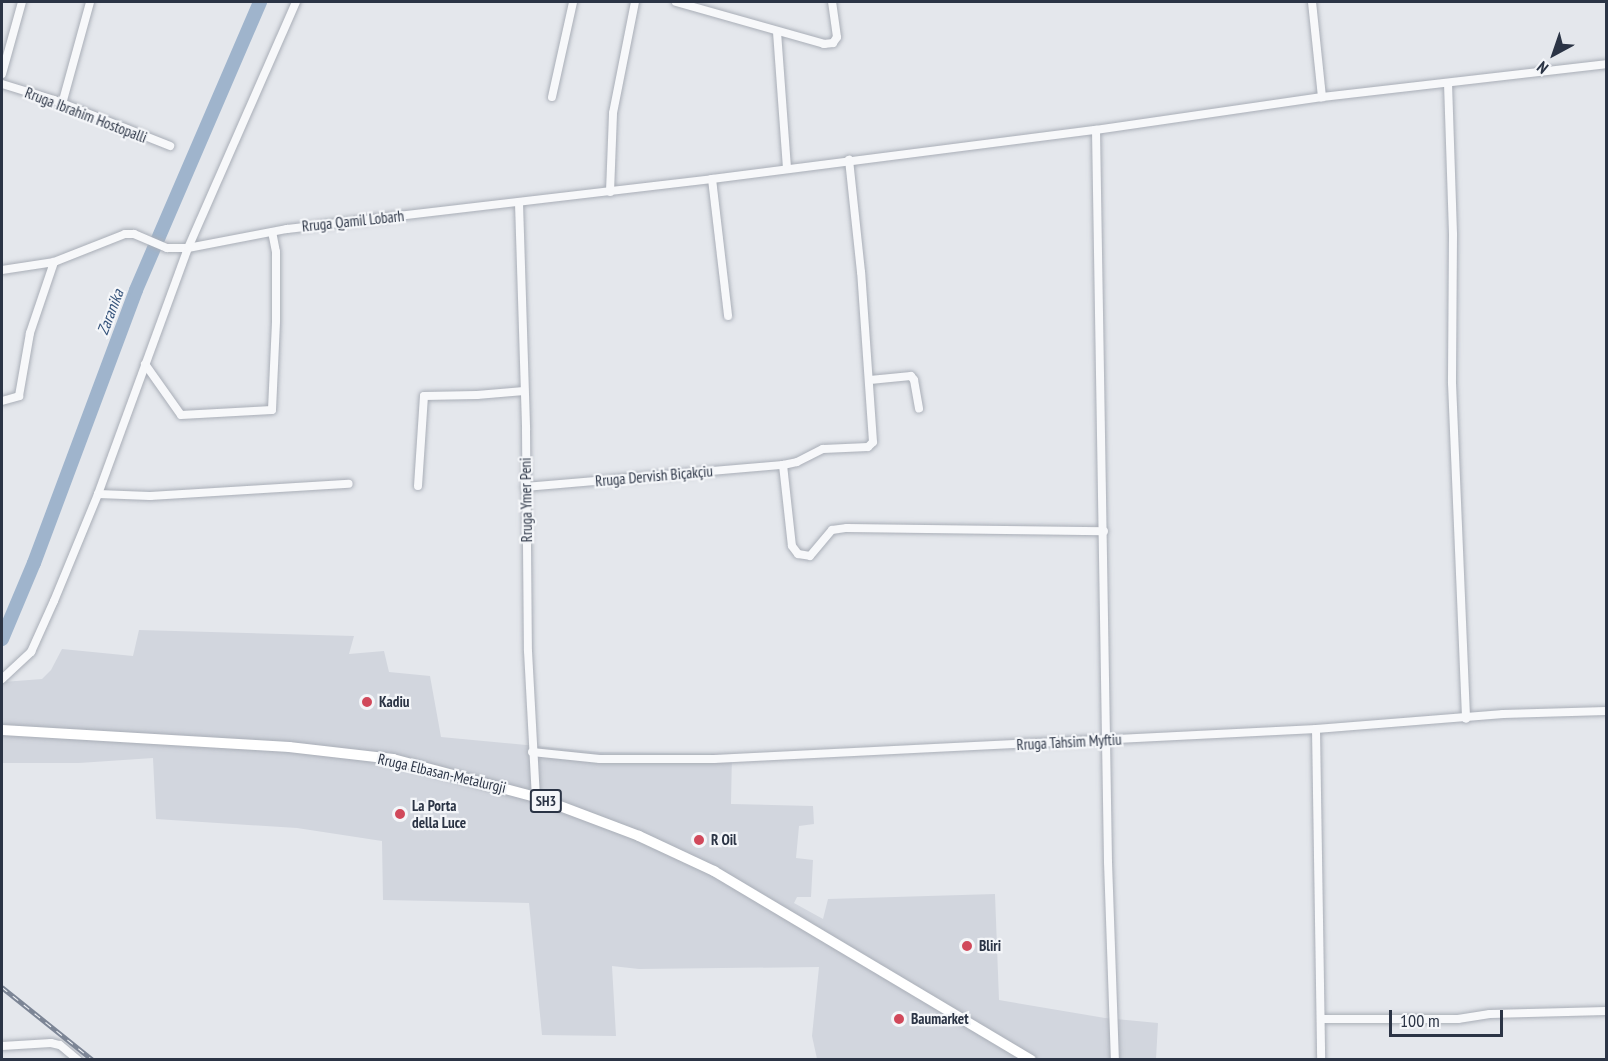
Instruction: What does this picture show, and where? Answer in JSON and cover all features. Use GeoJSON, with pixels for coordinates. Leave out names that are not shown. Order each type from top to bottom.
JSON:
{"type":"FeatureCollection","features":[{"type":"Feature","properties":{"kind":"main road","name":"Rruga Elbasan-Metalurgji"},"geometry":{"type":"LineString","coordinates":[[2,730],[289,747],[393,759],[536,797],[639,836],[714,871],[1031,1059]]}},
{"type":"Feature","properties":{"kind":"street"},"geometry":{"type":"LineString","coordinates":[[2,74],[22,2]]}},
{"type":"Feature","properties":{"kind":"street"},"geometry":{"type":"LineString","coordinates":[[62,104],[90,2]]}},
{"type":"Feature","properties":{"kind":"street"},"geometry":{"type":"LineString","coordinates":[[2,679],[32,652],[98,494],[188,248],[296,2]]}},
{"type":"Feature","properties":{"kind":"street"},"geometry":{"type":"LineString","coordinates":[[552,97],[573,2]]}},
{"type":"Feature","properties":{"kind":"street"},"geometry":{"type":"LineString","coordinates":[[610,192],[613,113],[635,2]]}},
{"type":"Feature","properties":{"kind":"street"},"geometry":{"type":"LineString","coordinates":[[676,2],[824,44],[833,43],[837,31],[832,2]]}},
{"type":"Feature","properties":{"kind":"street"},"geometry":{"type":"LineString","coordinates":[[1312,2],[1322,96]]}},
{"type":"Feature","properties":{"kind":"street"},"geometry":{"type":"LineString","coordinates":[[777,32],[787,168]]}},
{"type":"Feature","properties":{"kind":"street","name":"Rruga Qamil Lobarh"},"geometry":{"type":"LineString","coordinates":[[54,262],[125,234],[141,237],[167,248],[188,248],[272,232],[610,192],[1096,130],[1322,96],[1606,64]]}},
{"type":"Feature","properties":{"kind":"street"},"geometry":{"type":"LineString","coordinates":[[1448,83],[1453,235],[1452,383],[1466,719]]}},
{"type":"Feature","properties":{"kind":"street","name":"Rruga Ibrahim Hostopalli"},"geometry":{"type":"LineString","coordinates":[[2,84],[62,104],[170,146]]}},
{"type":"Feature","properties":{"kind":"street"},"geometry":{"type":"LineString","coordinates":[[1096,130],[1115,1059]]}},
{"type":"Feature","properties":{"kind":"street"},"geometry":{"type":"LineString","coordinates":[[849,160],[870,380],[911,376],[914,380],[919,409]]}},
{"type":"Feature","properties":{"kind":"street"},"geometry":{"type":"LineString","coordinates":[[712,179],[728,316]]}},
{"type":"Feature","properties":{"kind":"street","name":"Rruga Ymer Peni"},"geometry":{"type":"LineString","coordinates":[[519,202],[532,752],[536,797]]}},
{"type":"Feature","properties":{"kind":"street"},"geometry":{"type":"LineString","coordinates":[[145,364],[181,415],[272,410],[276,310],[276,252],[272,232]]}},
{"type":"Feature","properties":{"kind":"street"},"geometry":{"type":"LineString","coordinates":[[2,270],[54,262],[30,333],[19,396],[12,400],[2,401]]}},
{"type":"Feature","properties":{"kind":"street","name":"Rruga Dervish Biçakçiu"},"geometry":{"type":"LineString","coordinates":[[525,487],[783,465],[797,462],[823,450],[868,447],[873,442],[875,434],[870,380]]}},
{"type":"Feature","properties":{"kind":"street"},"geometry":{"type":"LineString","coordinates":[[418,486],[424,396],[477,396],[524,391]]}},
{"type":"Feature","properties":{"kind":"street"},"geometry":{"type":"LineString","coordinates":[[783,465],[792,546],[798,554],[810,556],[832,530],[847,528],[1104,531]]}},
{"type":"Feature","properties":{"kind":"street"},"geometry":{"type":"LineString","coordinates":[[98,494],[150,496],[349,484]]}},
{"type":"Feature","properties":{"kind":"street","name":"Rruga Tahsim Myftiu"},"geometry":{"type":"LineString","coordinates":[[532,752],[600,759],[666,760],[1107,740],[1316,729],[1466,719],[1503,714],[1606,711]]}},
{"type":"Feature","properties":{"kind":"street"},"geometry":{"type":"LineString","coordinates":[[1316,729],[1321,1059]]}},
{"type":"Feature","properties":{"kind":"street"},"geometry":{"type":"LineString","coordinates":[[1321,1019],[1458,1019],[1490,1014],[1606,1011]]}},
{"type":"Feature","properties":{"kind":"street"},"geometry":{"type":"LineString","coordinates":[[2,1046],[51,1043],[60,1045],[78,1059]]}},
{"type":"Feature","properties":{"kind":"shaded area"},"geometry":{"type":"Polygon","coordinates":[[[139,630],[354,636],[349,654],[384,651],[389,672],[430,676],[441,737],[600,752],[732,754],[731,804],[813,806],[814,824],[799,826],[796,858],[813,860],[811,897],[797,897],[794,903],[823,919],[828,899],[995,894],[999,1000],[1105,1018],[1158,1023],[1156,1059],[817,1059],[812,1036],[819,967],[639,969],[612,966],[616,1036],[542,1035],[529,903],[383,900],[382,841],[297,828],[156,819],[153,758],[79,763],[2,763],[3,682],[42,679],[51,670],[62,649],[133,656],[139,630]]]}},
{"type":"Feature","properties":{"kind":"waterway","name":"Zaranika"},"geometry":{"type":"LineString","coordinates":[[2,639],[34,563],[136,290],[260,2]]}},
{"type":"Feature","properties":{"kind":"railway"},"geometry":{"type":"LineString","coordinates":[[2,987],[93,1060]]}},
{"type":"Feature","properties":{"kind":"place","name":"Kadiu"},"geometry":{"type":"Point","coordinates":[367,702]}},
{"type":"Feature","properties":{"kind":"place","name":"La Porta della Luce"},"geometry":{"type":"Point","coordinates":[400,814]}},
{"type":"Feature","properties":{"kind":"place","name":"R Oil"},"geometry":{"type":"Point","coordinates":[699,840]}},
{"type":"Feature","properties":{"kind":"place","name":"Bliri"},"geometry":{"type":"Point","coordinates":[967,946]}},
{"type":"Feature","properties":{"kind":"place","name":"Baumarket"},"geometry":{"type":"Point","coordinates":[899,1019]}}]}
